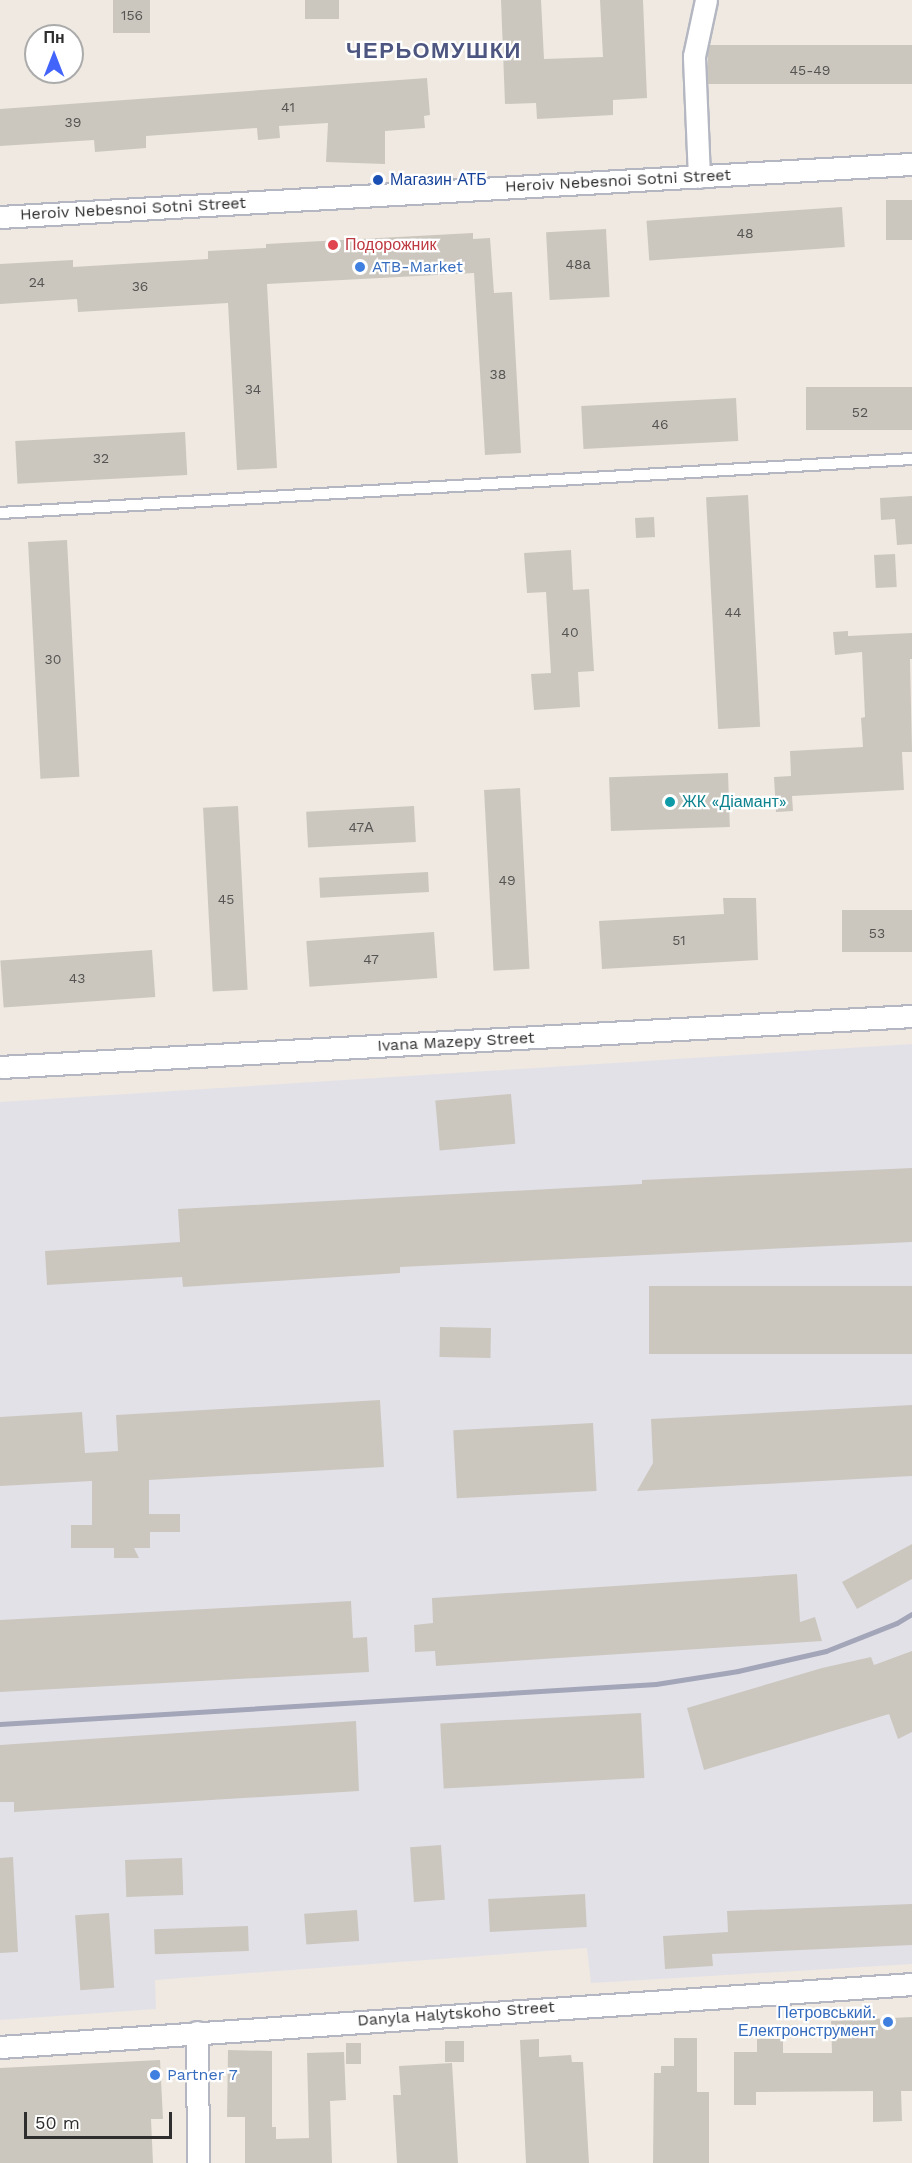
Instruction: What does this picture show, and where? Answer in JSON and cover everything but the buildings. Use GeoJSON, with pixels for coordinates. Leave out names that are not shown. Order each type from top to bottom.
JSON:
{"type":"FeatureCollection","features":[{"type":"Feature","properties":{"kind":"street"},"geometry":{"type":"LineString","coordinates":[[699,177],[694,56],[706,0]]}},
{"type":"Feature","properties":{"kind":"street","name":"Heroiv Nebesnoi Sotni Street"},"geometry":{"type":"LineString","coordinates":[[0,217],[912,164]]}},
{"type":"Feature","properties":{"kind":"street","name":"Ivana Mazepy Street"},"geometry":{"type":"LineString","coordinates":[[0,1067],[912,1016]]}},
{"type":"Feature","properties":{"kind":"street","name":"Danyla Halytskoho Street"},"geometry":{"type":"LineString","coordinates":[[0,2047],[912,1984]]}},
{"type":"Feature","properties":{"kind":"street"},"geometry":{"type":"LineString","coordinates":[[197,2032],[198,2163]]}},
{"type":"Feature","properties":{"kind":"lane"},"geometry":{"type":"LineString","coordinates":[[0,513],[912,459]]}},
{"type":"Feature","properties":{"kind":"shaded area"},"geometry":{"type":"Polygon","coordinates":[[[912,1044],[912,1964],[591,1983],[587,1948],[155,1980],[156,2009],[0,2020],[0,1102],[912,1044]]]}},
{"type":"Feature","properties":{"kind":"railway"},"geometry":{"type":"LineString","coordinates":[[0,1724],[656,1684],[738,1671],[826,1651],[897,1623],[912,1614]]}},
{"type":"Feature","properties":{"kind":"place","name":"Магазин АТБ"},"geometry":{"type":"Point","coordinates":[378,180]}},
{"type":"Feature","properties":{"kind":"place","name":"Подорожник"},"geometry":{"type":"Point","coordinates":[333,245]}},
{"type":"Feature","properties":{"kind":"place","name":"ATB-Market"},"geometry":{"type":"Point","coordinates":[360,267]}},
{"type":"Feature","properties":{"kind":"place","name":"ЖК «Діамант»"},"geometry":{"type":"Point","coordinates":[670,802]}},
{"type":"Feature","properties":{"kind":"place","name":"Петровський. Електронструмент"},"geometry":{"type":"Point","coordinates":[888,2022]}},
{"type":"Feature","properties":{"kind":"place","name":"Partner 7"},"geometry":{"type":"Point","coordinates":[155,2075]}},
{"type":"Feature","properties":{"kind":"district","name":"ЧЕРЬОМУШКИ"},"geometry":{"type":"Point","coordinates":[434,51]}}]}
